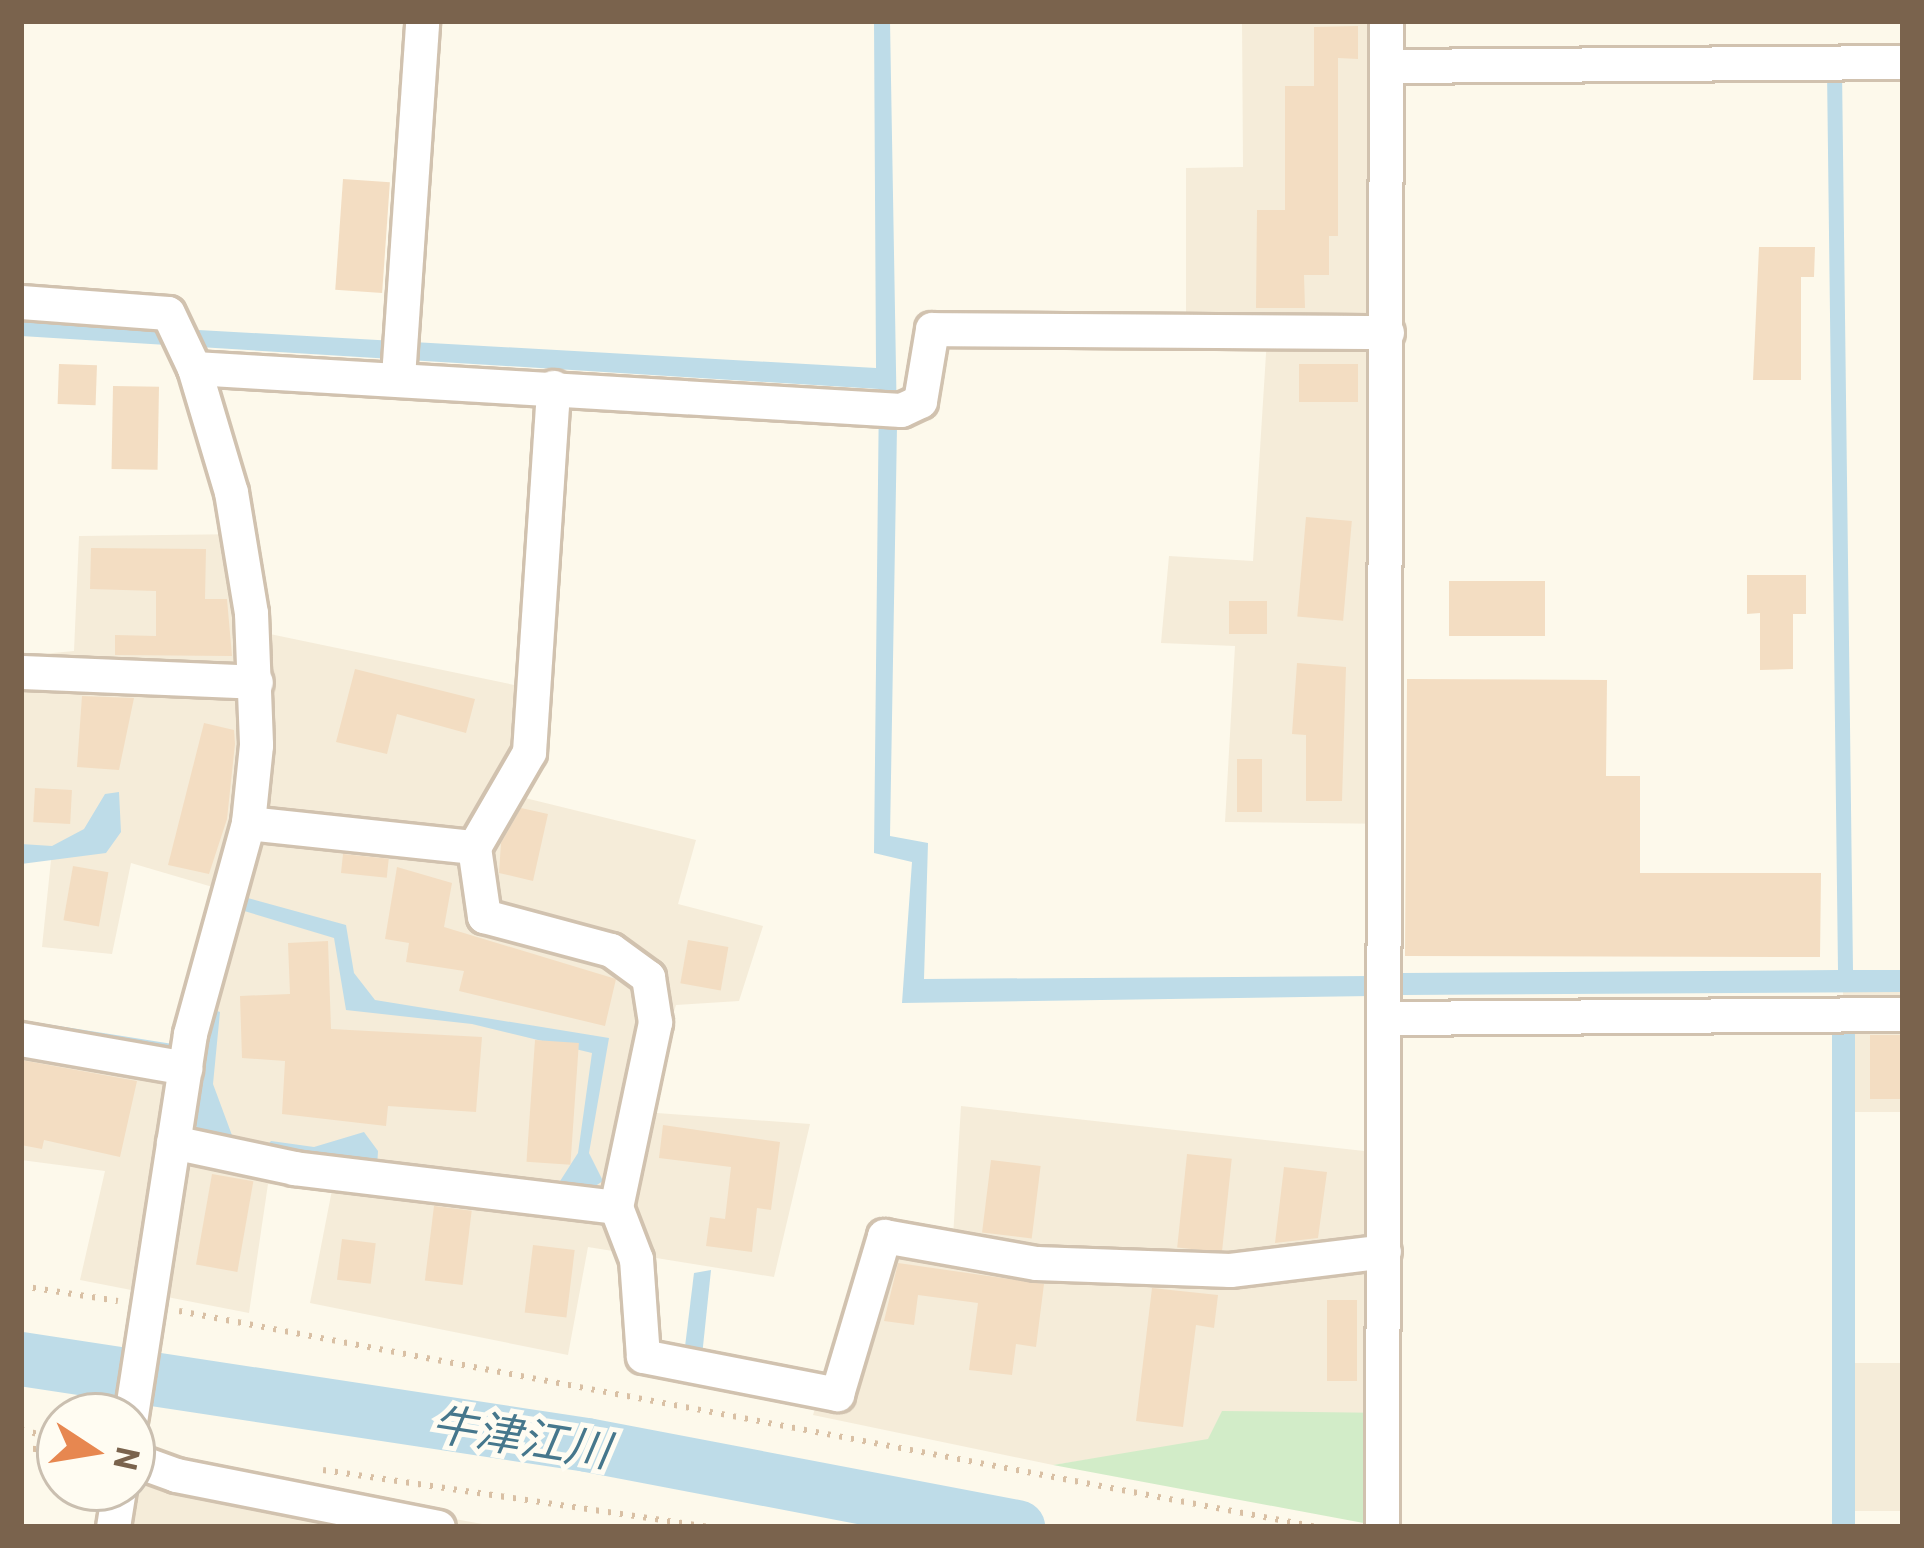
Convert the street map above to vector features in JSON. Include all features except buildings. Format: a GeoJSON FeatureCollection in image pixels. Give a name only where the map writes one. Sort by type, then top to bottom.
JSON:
{"type":"FeatureCollection","features":[{"type":"Feature","properties":{"kind":"street"},"geometry":{"type":"LineString","coordinates":[[398,377],[422,21]]}},
{"type":"Feature","properties":{"kind":"street"},"geometry":{"type":"LineString","coordinates":[[1382,1527],[1386,21]]}},
{"type":"Feature","properties":{"kind":"street"},"geometry":{"type":"LineString","coordinates":[[1387,66],[1903,62]]}},
{"type":"Feature","properties":{"kind":"street"},"geometry":{"type":"LineString","coordinates":[[21,302],[168,313],[186,350],[231,492],[256,682],[248,823],[188,1051],[134,1392]]}},
{"type":"Feature","properties":{"kind":"street"},"geometry":{"type":"LineString","coordinates":[[186,350],[398,377],[885,409],[920,401],[932,329],[1387,332]]}},
{"type":"Feature","properties":{"kind":"street"},"geometry":{"type":"LineString","coordinates":[[553,387],[529,752],[474,847],[484,916],[610,950],[648,977],[655,1022],[616,1207],[636,1259],[643,1357],[837,1394],[884,1236],[1036,1263],[1209,1270],[1384,1251]]}},
{"type":"Feature","properties":{"kind":"street"},"geometry":{"type":"LineString","coordinates":[[21,672],[256,682]]}},
{"type":"Feature","properties":{"kind":"street"},"geometry":{"type":"LineString","coordinates":[[248,823],[474,847]]}},
{"type":"Feature","properties":{"kind":"street"},"geometry":{"type":"LineString","coordinates":[[1386,1018],[1903,1015]]}},
{"type":"Feature","properties":{"kind":"street"},"geometry":{"type":"LineString","coordinates":[[21,1039],[188,1051]]}},
{"type":"Feature","properties":{"kind":"street"},"geometry":{"type":"LineString","coordinates":[[172,1142],[294,1168],[616,1207]]}},
{"type":"Feature","properties":{"kind":"street"},"geometry":{"type":"LineString","coordinates":[[156,1468],[438,1527]]}},
{"type":"Feature","properties":{"kind":"path"},"geometry":{"type":"LineString","coordinates":[[21,1286],[1316,1527]]}},
{"type":"Feature","properties":{"kind":"path"},"geometry":{"type":"LineString","coordinates":[[300,1467],[711,1527]]}},
{"type":"Feature","properties":{"kind":"shaded area"},"geometry":{"type":"Polygon","coordinates":[[[1242,21],[1394,21],[1397,824],[1225,822],[1235,646],[1161,643],[1169,556],[1253,561],[1267,338],[1186,338],[1186,168],[1243,167],[1242,21]]]}},
{"type":"Feature","properties":{"kind":"shaded area"},"geometry":{"type":"Polygon","coordinates":[[[249,534],[265,633],[543,691],[517,796],[696,840],[678,904],[763,926],[739,1001],[676,1005],[643,1112],[810,1124],[774,1277],[588,1247],[568,1355],[310,1303],[332,1190],[268,1184],[249,1313],[80,1280],[105,1171],[21,1160],[21,1026],[172,1054],[216,888],[131,863],[112,954],[42,947],[51,860],[21,856],[21,656],[74,651],[79,536],[249,534]]]}},
{"type":"Feature","properties":{"kind":"shaded area"},"geometry":{"type":"Polygon","coordinates":[[[1843,986],[1903,986],[1903,1112],[1843,1112],[1843,986]]]}},
{"type":"Feature","properties":{"kind":"shaded area"},"geometry":{"type":"Polygon","coordinates":[[[961,1106],[1391,1154],[1391,1413],[1053,1465],[813,1415],[871,1230],[953,1237],[961,1106]]]}},
{"type":"Feature","properties":{"kind":"shaded area"},"geometry":{"type":"Polygon","coordinates":[[[1844,1363],[1903,1363],[1903,1511],[1844,1511],[1844,1363]]]}},
{"type":"Feature","properties":{"kind":"shaded area"},"geometry":{"type":"Polygon","coordinates":[[[194,1472],[499,1527],[125,1527],[128,1512],[156,1512],[156,1477],[194,1472]]]}},
{"type":"Feature","properties":{"kind":"green space"},"geometry":{"type":"Polygon","coordinates":[[[1222,1411],[1391,1413],[1385,1527],[1053,1465],[1208,1439],[1222,1411]]]}},
{"type":"Feature","properties":{"kind":"water"},"geometry":{"type":"Polygon","coordinates":[[[874,21],[890,21],[897,427],[890,836],[928,843],[924,979],[1371,976],[1371,996],[902,1003],[912,862],[874,853],[879,389],[21,336],[21,320],[876,368],[874,21]]]}},
{"type":"Feature","properties":{"kind":"water"},"geometry":{"type":"Polygon","coordinates":[[[1827,70],[1842,70],[1853,970],[1903,970],[1903,992],[1402,995],[1402,973],[1838,970],[1827,70]]]}},
{"type":"Feature","properties":{"kind":"water"},"geometry":{"type":"Polygon","coordinates":[[[119,792],[121,832],[106,853],[21,864],[21,844],[52,846],[84,829],[105,794],[119,792]]]}},
{"type":"Feature","properties":{"kind":"water"},"geometry":{"type":"Polygon","coordinates":[[[244,897],[346,925],[354,973],[375,1000],[609,1038],[589,1153],[603,1181],[586,1192],[555,1189],[578,1153],[592,1053],[472,1024],[346,1010],[334,938],[241,910],[244,897]]]}},
{"type":"Feature","properties":{"kind":"water"},"geometry":{"type":"Polygon","coordinates":[[[211,1009],[220,1012],[213,1084],[233,1138],[202,1133],[193,1123],[200,1061],[21,1031],[21,1020],[198,1048],[211,1009]]]}},
{"type":"Feature","properties":{"kind":"water"},"geometry":{"type":"Polygon","coordinates":[[[1832,1030],[1855,1030],[1855,1527],[1832,1527],[1832,1030]]]}},
{"type":"Feature","properties":{"kind":"water"},"geometry":{"type":"Polygon","coordinates":[[[364,1132],[378,1151],[377,1168],[265,1148],[271,1141],[314,1147],[364,1132]]]}},
{"type":"Feature","properties":{"kind":"water"},"geometry":{"type":"Polygon","coordinates":[[[711,1270],[702,1356],[684,1355],[694,1273],[711,1270]]]}},
{"type":"Feature","properties":{"kind":"waterway","name":"牛津江川"},"geometry":{"type":"LineString","coordinates":[[21,1359],[587,1445],[1018,1527]]}}]}
